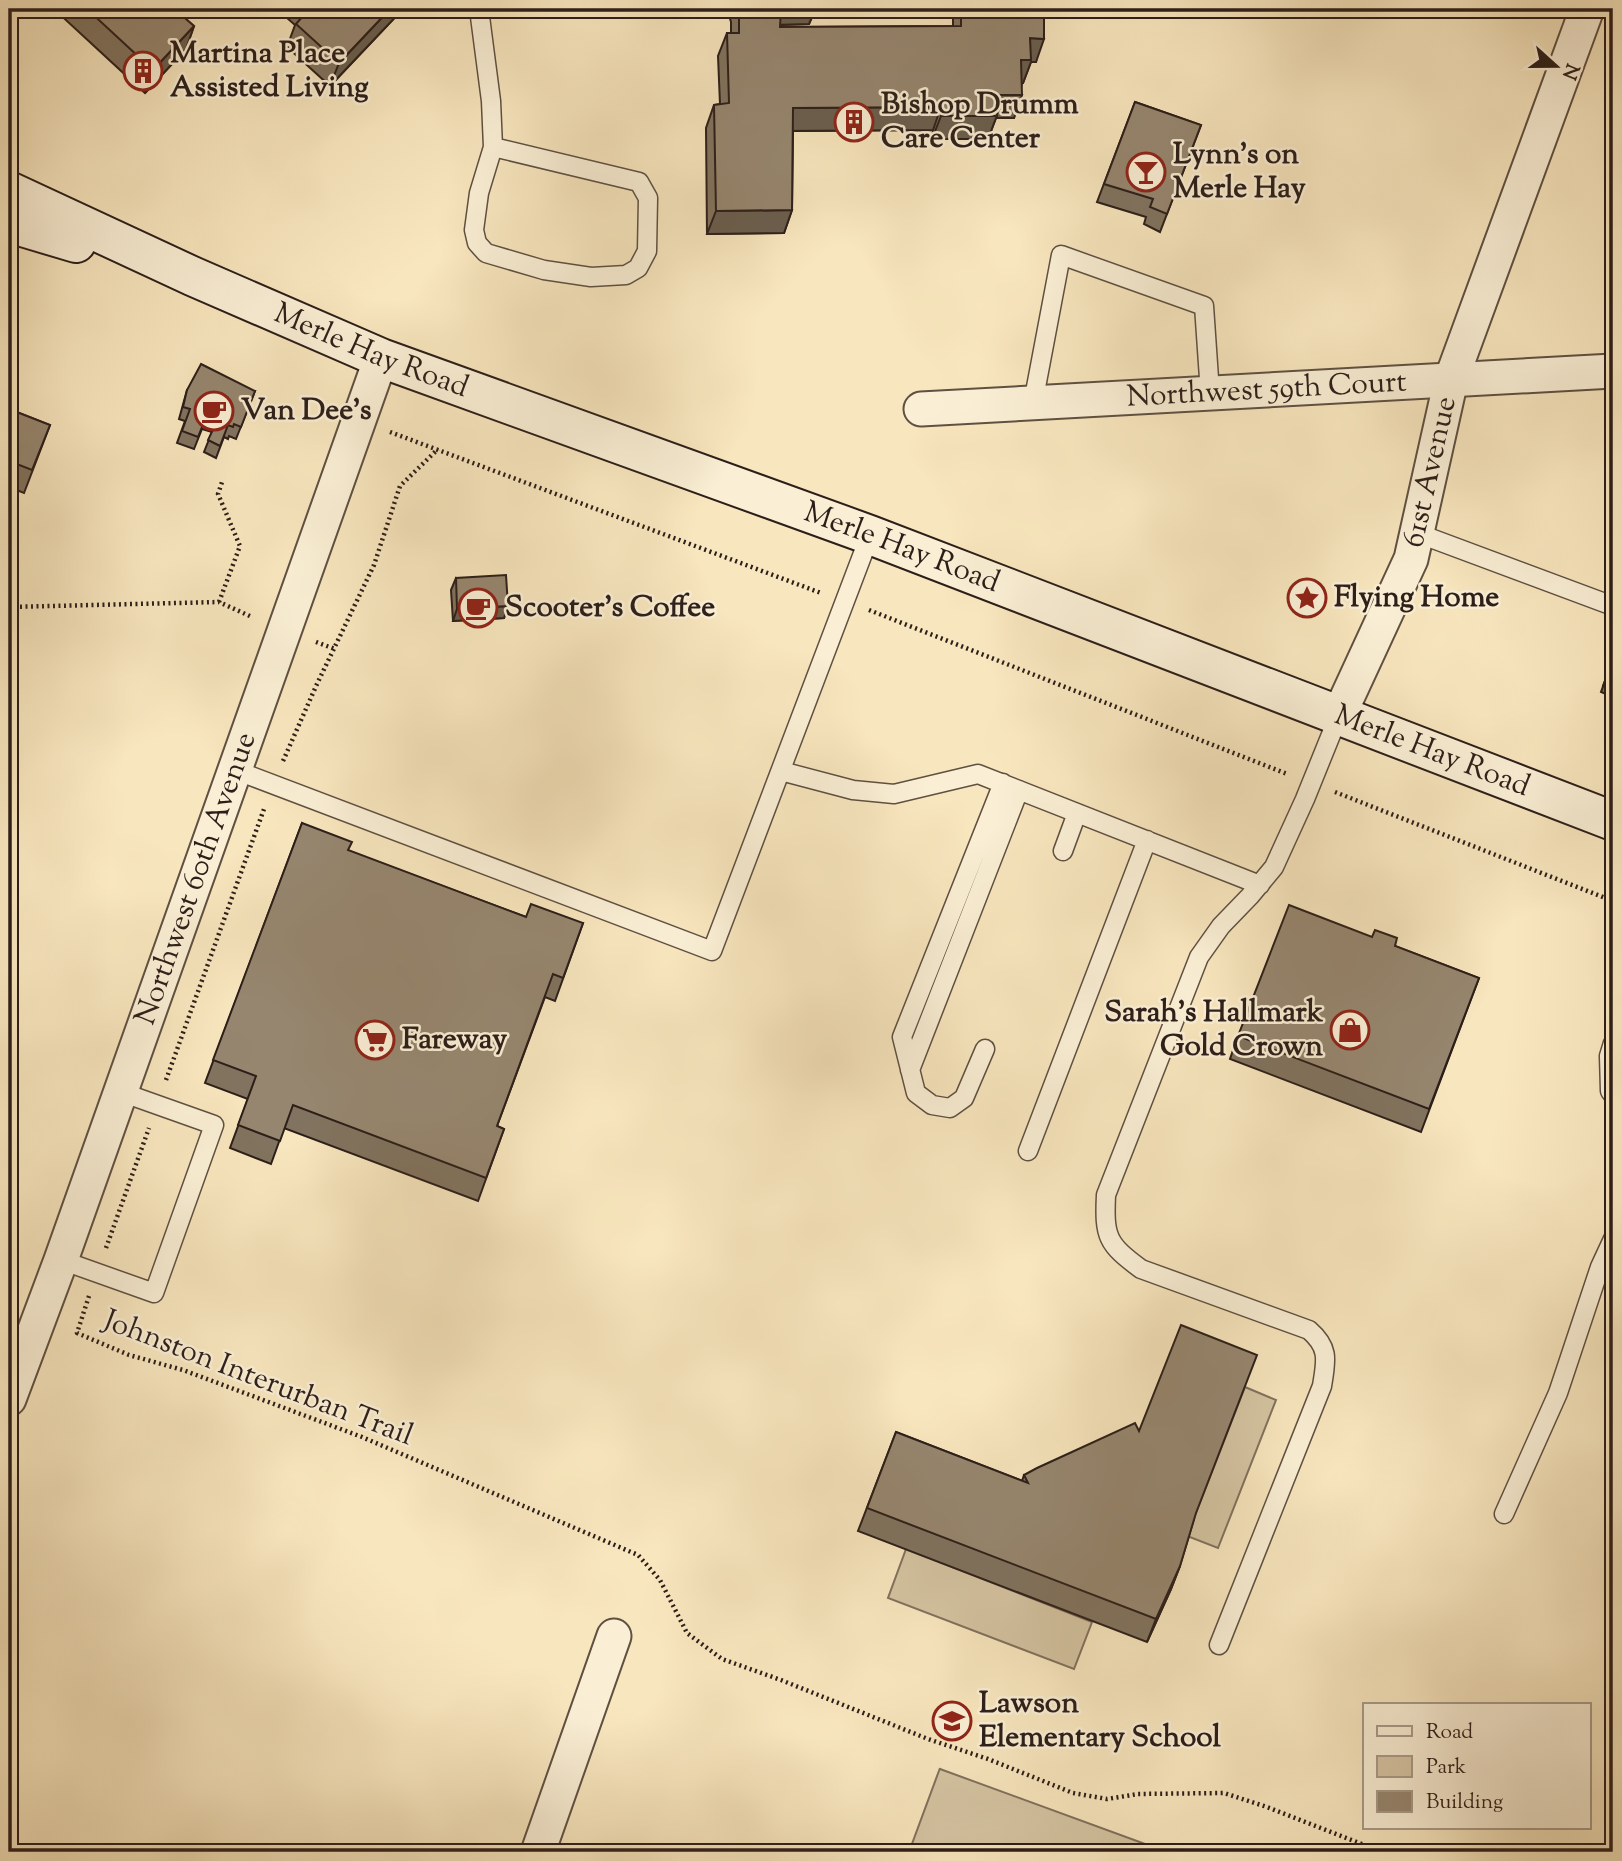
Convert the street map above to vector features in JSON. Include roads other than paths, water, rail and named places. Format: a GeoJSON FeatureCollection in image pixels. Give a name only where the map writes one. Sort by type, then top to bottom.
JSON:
{"type":"FeatureCollection","features":[{"type":"Feature","properties":{"kind":"main road","name":"Merle Hay Road"},"geometry":{"type":"LineString","coordinates":[[9,191],[192,276],[382,358],[870,536],[1613,821]]}},
{"type":"Feature","properties":{"kind":"main road","name":"Merle Hay Road"},"geometry":{"type":"LineString","coordinates":[[9,223],[192,276]]}},
{"type":"Feature","properties":{"kind":"street","name":"61st Avenue"},"geometry":{"type":"LineString","coordinates":[[1339,715],[1411,559],[1451,380],[1587,9]]}},
{"type":"Feature","properties":{"kind":"street","name":"Northwest 60th Avenue"},"geometry":{"type":"LineString","coordinates":[[9,1399],[382,358]]}},
{"type":"Feature","properties":{"kind":"street","name":"Northwest 59th Court"},"geometry":{"type":"LineString","coordinates":[[920,409],[1613,371]]}},
{"type":"Feature","properties":{"kind":"street"},"geometry":{"type":"LineString","coordinates":[[537,1852],[614,1636]]}},
{"type":"Feature","properties":{"kind":"lane"},"geometry":{"type":"LineString","coordinates":[[479,9],[491,102],[493,147],[479,193],[474,230],[477,243],[486,253],[544,270],[592,277],[626,275],[638,268],[647,251],[648,198],[639,182],[493,147]]}},
{"type":"Feature","properties":{"kind":"lane"},"geometry":{"type":"LineString","coordinates":[[1033,403],[1061,255],[1204,306],[1210,393]]}},
{"type":"Feature","properties":{"kind":"lane"},"geometry":{"type":"LineString","coordinates":[[1417,533],[1613,606]]}},
{"type":"Feature","properties":{"kind":"lane"},"geometry":{"type":"LineString","coordinates":[[235,770],[712,951],[870,536]]}},
{"type":"Feature","properties":{"kind":"lane"},"geometry":{"type":"LineString","coordinates":[[1219,1646],[1322,1385],[1327,1356],[1319,1338],[1309,1330],[1141,1269],[1118,1252],[1105,1226],[1106,1195],[1199,957],[1221,926],[1274,867],[1339,715]]}},
{"type":"Feature","properties":{"kind":"lane"},"geometry":{"type":"LineString","coordinates":[[781,771],[853,790],[894,794],[978,774],[1259,885]]}},
{"type":"Feature","properties":{"kind":"lane"},"geometry":{"type":"LineString","coordinates":[[985,1049],[964,1098],[950,1108],[932,1105],[916,1093],[910,1071],[1011,787]]}},
{"type":"Feature","properties":{"kind":"lane"},"geometry":{"type":"LineString","coordinates":[[1063,851],[1077,813]]}},
{"type":"Feature","properties":{"kind":"lane"},"geometry":{"type":"LineString","coordinates":[[1028,1151],[1147,840]]}},
{"type":"Feature","properties":{"kind":"lane"},"geometry":{"type":"LineString","coordinates":[[1613,1042],[1609,1056],[1610,1091],[1613,1095]]}},
{"type":"Feature","properties":{"kind":"lane"},"geometry":{"type":"LineString","coordinates":[[61,1260],[154,1293],[214,1125],[121,1092]]}},
{"type":"Feature","properties":{"kind":"lane"},"geometry":{"type":"LineString","coordinates":[[1504,1514],[1558,1393],[1600,1267],[1613,1239]]}},
{"type":"Feature","properties":{"kind":"place","name":"Martina Place Assisted Living"},"geometry":{"type":"Point","coordinates":[143,71]}},
{"type":"Feature","properties":{"kind":"place","name":"Bishop Drumm Care Center"},"geometry":{"type":"Point","coordinates":[854,122]}},
{"type":"Feature","properties":{"kind":"place","name":"Lynn's on Merle Hay"},"geometry":{"type":"Point","coordinates":[1146,172]}},
{"type":"Feature","properties":{"kind":"place","name":"Van Dee's"},"geometry":{"type":"Point","coordinates":[214,411]}},
{"type":"Feature","properties":{"kind":"place","name":"Flying Home"},"geometry":{"type":"Point","coordinates":[1307,598]}},
{"type":"Feature","properties":{"kind":"place","name":"Scooter's Coffee"},"geometry":{"type":"Point","coordinates":[478,608]}},
{"type":"Feature","properties":{"kind":"place","name":"Sarah's Hallmark Gold Crown"},"geometry":{"type":"Point","coordinates":[1350,1030]}},
{"type":"Feature","properties":{"kind":"place","name":"Fareway"},"geometry":{"type":"Point","coordinates":[375,1040]}},
{"type":"Feature","properties":{"kind":"place","name":"Lawson Elementary School"},"geometry":{"type":"Point","coordinates":[952,1721]}}]}
